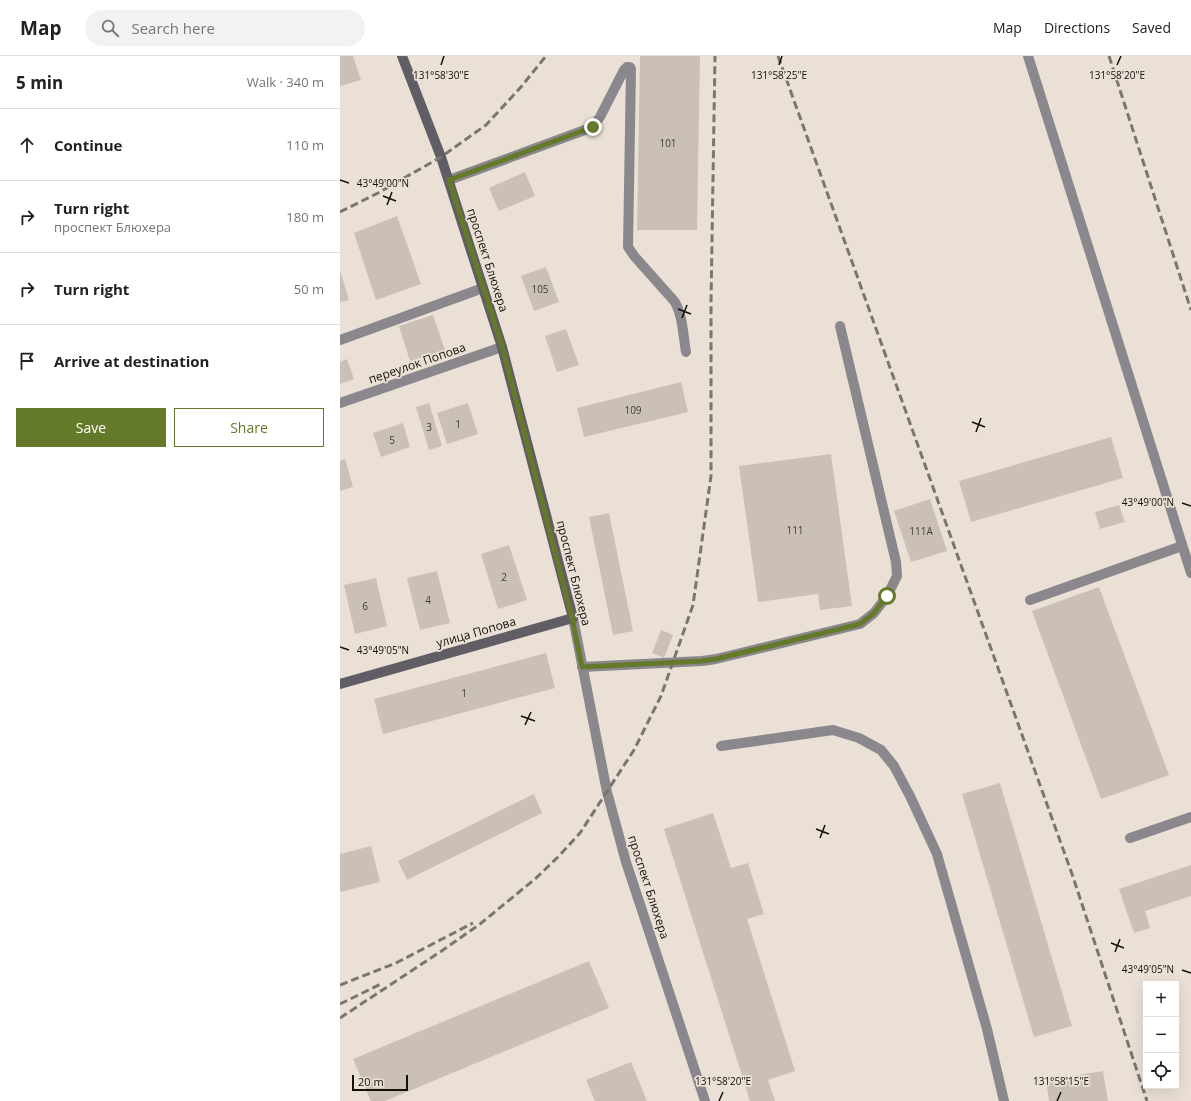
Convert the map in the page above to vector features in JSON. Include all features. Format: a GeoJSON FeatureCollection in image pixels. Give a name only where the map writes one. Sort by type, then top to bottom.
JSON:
{"type":"FeatureCollection","features":[{"type":"Feature","properties":{"kind":"street","name":"проспект Блюхера"},"geometry":{"type":"LineString","coordinates":[[402,56],[449,180],[502,346],[572,618],[607,792],[626,862],[705,1101]]}},
{"type":"Feature","properties":{"kind":"street"},"geometry":{"type":"LineString","coordinates":[[1028,56],[1191,573]]}},
{"type":"Feature","properties":{"kind":"street"},"geometry":{"type":"LineString","coordinates":[[449,180],[593,127],[600,117],[624,70],[627,67],[630,67],[628,247],[675,302],[679,309],[686,352]]}},
{"type":"Feature","properties":{"kind":"street"},"geometry":{"type":"LineString","coordinates":[[340,340],[483,288]]}},
{"type":"Feature","properties":{"kind":"street"},"geometry":{"type":"LineString","coordinates":[[582,667],[716,659],[860,624],[874,613],[887,596],[897,576],[896,562],[840,326]]}},
{"type":"Feature","properties":{"kind":"street","name":"переулок Попова"},"geometry":{"type":"LineString","coordinates":[[340,403],[502,346]]}},
{"type":"Feature","properties":{"kind":"street"},"geometry":{"type":"LineString","coordinates":[[1030,600],[1182,546]]}},
{"type":"Feature","properties":{"kind":"street","name":"улица Попова"},"geometry":{"type":"LineString","coordinates":[[340,684],[572,618]]}},
{"type":"Feature","properties":{"kind":"street"},"geometry":{"type":"LineString","coordinates":[[721,746],[833,730],[859,738],[881,750],[894,766],[910,796],[937,854],[987,1029],[1004,1101]]}},
{"type":"Feature","properties":{"kind":"street"},"geometry":{"type":"LineString","coordinates":[[1130,838],[1191,817]]}},
{"type":"Feature","properties":{"kind":"building"},"geometry":{"type":"Polygon","coordinates":[[[340,56],[353,56],[361,80],[340,86],[340,56]]]}},
{"type":"Feature","properties":{"kind":"building"},"geometry":{"type":"Polygon","coordinates":[[[640,56],[700,56],[697,230],[637,230],[640,56]]]}},
{"type":"Feature","properties":{"kind":"building"},"geometry":{"type":"Polygon","coordinates":[[[525,172],[535,196],[499,211],[489,188],[525,172]]]}},
{"type":"Feature","properties":{"kind":"building"},"geometry":{"type":"Polygon","coordinates":[[[397,216],[421,284],[376,300],[354,233],[397,216]]]}},
{"type":"Feature","properties":{"kind":"building"},"geometry":{"type":"Polygon","coordinates":[[[546,267],[559,302],[534,311],[521,276],[546,267]]]}},
{"type":"Feature","properties":{"kind":"building"},"geometry":{"type":"Polygon","coordinates":[[[340,270],[349,300],[340,302],[340,270]]]}},
{"type":"Feature","properties":{"kind":"building"},"geometry":{"type":"Polygon","coordinates":[[[433,315],[445,350],[410,361],[399,326],[433,315]]]}},
{"type":"Feature","properties":{"kind":"building"},"geometry":{"type":"Polygon","coordinates":[[[566,329],[579,365],[557,372],[545,336],[566,329]]]}},
{"type":"Feature","properties":{"kind":"building"},"geometry":{"type":"Polygon","coordinates":[[[347,359],[354,379],[340,384],[340,362],[347,359]]]}},
{"type":"Feature","properties":{"kind":"building"},"geometry":{"type":"Polygon","coordinates":[[[681,382],[688,412],[584,437],[577,408],[681,382]]]}},
{"type":"Feature","properties":{"kind":"building"},"geometry":{"type":"Polygon","coordinates":[[[429,403],[442,446],[429,450],[416,407],[429,403]]]}},
{"type":"Feature","properties":{"kind":"building"},"geometry":{"type":"Polygon","coordinates":[[[468,403],[478,434],[447,444],[437,413],[468,403]]]}},
{"type":"Feature","properties":{"kind":"building"},"geometry":{"type":"Polygon","coordinates":[[[403,423],[410,447],[381,457],[373,433],[403,423]]]}},
{"type":"Feature","properties":{"kind":"building"},"geometry":{"type":"Polygon","coordinates":[[[1111,437],[1123,478],[971,522],[959,481],[1111,437]]]}},
{"type":"Feature","properties":{"kind":"building"},"geometry":{"type":"Polygon","coordinates":[[[831,454],[852,606],[820,610],[818,594],[758,602],[739,466],[831,454]]]}},
{"type":"Feature","properties":{"kind":"building"},"geometry":{"type":"Polygon","coordinates":[[[345,459],[353,487],[340,491],[340,461],[345,459]]]}},
{"type":"Feature","properties":{"kind":"building"},"geometry":{"type":"Polygon","coordinates":[[[930,499],[947,551],[911,562],[894,511],[930,499]]]}},
{"type":"Feature","properties":{"kind":"building"},"geometry":{"type":"Polygon","coordinates":[[[1119,505],[1125,522],[1100,529],[1095,512],[1119,505]]]}},
{"type":"Feature","properties":{"kind":"building"},"geometry":{"type":"Polygon","coordinates":[[[609,513],[633,631],[613,635],[589,517],[609,513]]]}},
{"type":"Feature","properties":{"kind":"building"},"geometry":{"type":"Polygon","coordinates":[[[509,545],[527,600],[498,609],[481,554],[509,545]]]}},
{"type":"Feature","properties":{"kind":"building"},"geometry":{"type":"Polygon","coordinates":[[[437,571],[450,623],[420,630],[407,578],[437,571]]]}},
{"type":"Feature","properties":{"kind":"building"},"geometry":{"type":"Polygon","coordinates":[[[376,578],[387,626],[355,634],[344,585],[376,578]]]}},
{"type":"Feature","properties":{"kind":"building"},"geometry":{"type":"Polygon","coordinates":[[[1099,587],[1169,775],[1101,799],[1032,611],[1099,587]]]}},
{"type":"Feature","properties":{"kind":"building"},"geometry":{"type":"Polygon","coordinates":[[[661,630],[673,635],[664,658],[652,653],[661,630]]]}},
{"type":"Feature","properties":{"kind":"building"},"geometry":{"type":"Polygon","coordinates":[[[546,653],[555,688],[383,734],[374,699],[546,653]]]}},
{"type":"Feature","properties":{"kind":"building"},"geometry":{"type":"Polygon","coordinates":[[[1000,783],[1072,1026],[1034,1037],[962,794],[1000,783]]]}},
{"type":"Feature","properties":{"kind":"building"},"geometry":{"type":"Polygon","coordinates":[[[534,794],[542,813],[407,880],[398,861],[534,794]]]}},
{"type":"Feature","properties":{"kind":"building"},"geometry":{"type":"Polygon","coordinates":[[[713,813],[731,868],[748,863],[764,914],[747,919],[795,1071],[768,1080],[775,1101],[750,1101],[664,829],[713,813]]]}},
{"type":"Feature","properties":{"kind":"building"},"geometry":{"type":"Polygon","coordinates":[[[371,846],[380,882],[340,892],[340,854],[371,846]]]}},
{"type":"Feature","properties":{"kind":"building"},"geometry":{"type":"Polygon","coordinates":[[[1191,865],[1191,896],[1145,911],[1150,928],[1134,933],[1119,889],[1191,865]]]}},
{"type":"Feature","properties":{"kind":"building"},"geometry":{"type":"Polygon","coordinates":[[[589,961],[609,1008],[385,1101],[371,1101],[353,1059],[589,961]]]}},
{"type":"Feature","properties":{"kind":"building"},"geometry":{"type":"Polygon","coordinates":[[[631,1062],[647,1101],[595,1101],[586,1080],[631,1062]]]}},
{"type":"Feature","properties":{"kind":"building"},"geometry":{"type":"Polygon","coordinates":[[[1103,1071],[1108,1101],[1049,1101],[1046,1080],[1103,1071]]]}},
{"type":"Feature","properties":{"kind":"railway"},"geometry":{"type":"LineString","coordinates":[[340,212],[378,193],[441,157],[486,125],[521,87],[546,56]]}},
{"type":"Feature","properties":{"kind":"railway"},"geometry":{"type":"LineString","coordinates":[[340,1018],[480,924],[535,879],[558,857],[580,833],[634,750],[661,696],[693,605],[711,476],[711,303],[715,56]]}},
{"type":"Feature","properties":{"kind":"railway"},"geometry":{"type":"LineString","coordinates":[[778,56],[1072,874],[1147,1101]]}},
{"type":"Feature","properties":{"kind":"railway"},"geometry":{"type":"LineString","coordinates":[[1109,56],[1191,310]]}},
{"type":"Feature","properties":{"kind":"railway"},"geometry":{"type":"LineString","coordinates":[[340,985],[396,963],[473,923]]}},
{"type":"Feature","properties":{"kind":"railway"},"geometry":{"type":"LineString","coordinates":[[340,1004],[381,984]]}},
{"type":"Feature","properties":{"kind":"route"},"geometry":{"type":"LineString","coordinates":[[593,127],[449,180],[502,346],[572,618],[582,667],[716,659],[860,624],[874,613],[887,596]]}}]}
